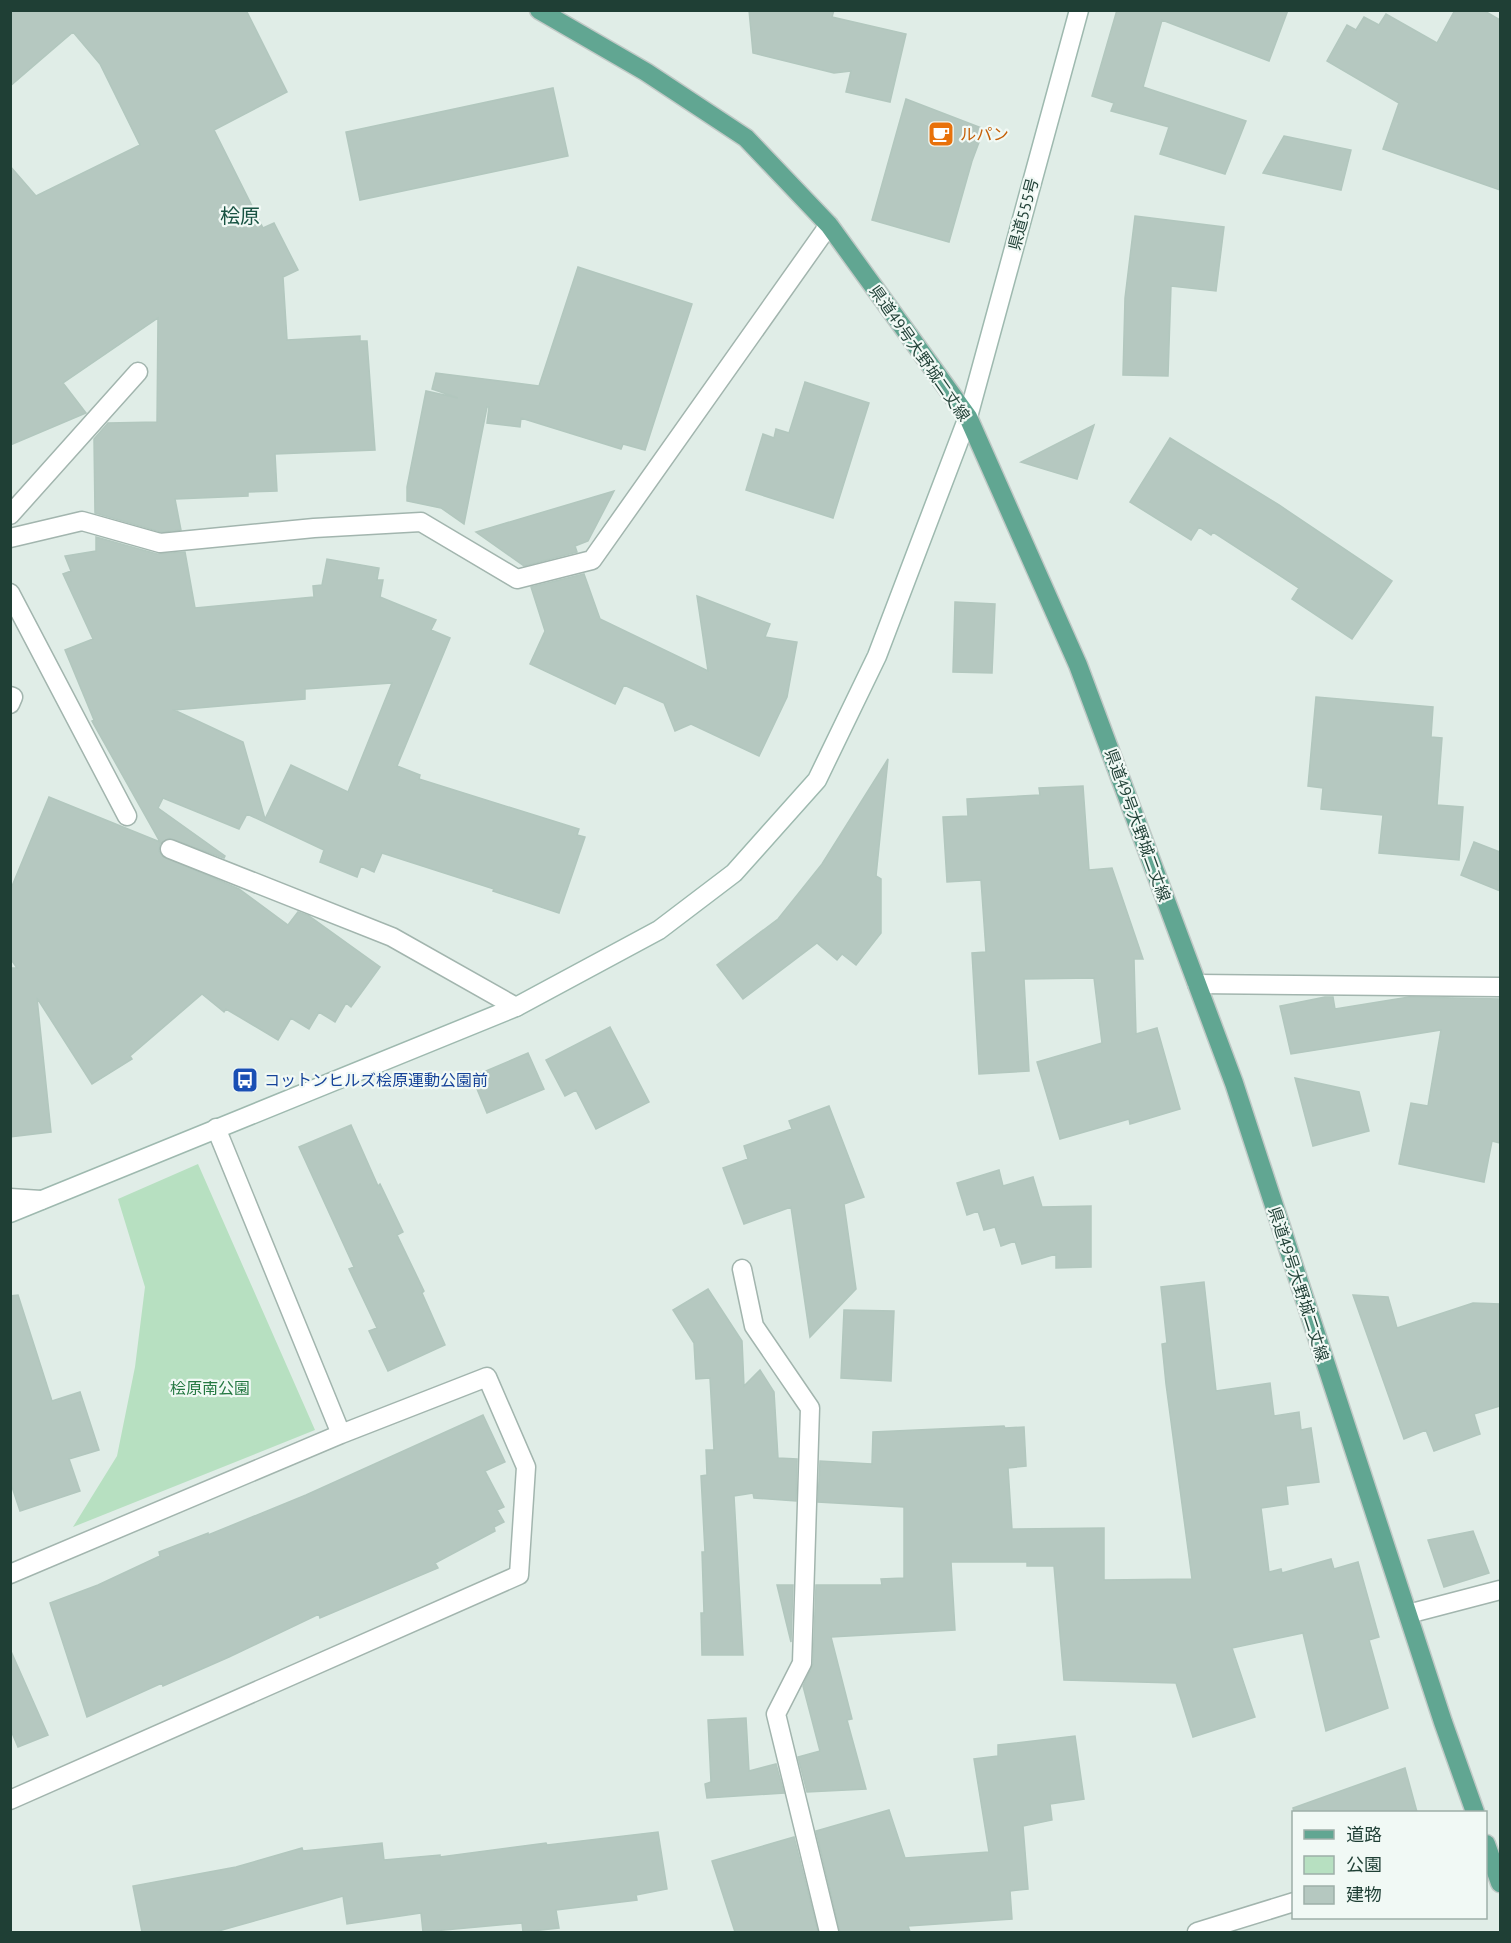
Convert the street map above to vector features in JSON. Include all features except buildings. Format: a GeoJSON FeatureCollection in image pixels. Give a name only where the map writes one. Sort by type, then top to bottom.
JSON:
{"type":"FeatureCollection","features":[{"type":"Feature","properties":{"kind":"main road","name":"県道49号大野城二丈線"},"geometry":{"type":"LineString","coordinates":[[539,10],[646,72],[746,138],[829,225],[968,417],[1078,664],[1234,1083],[1474,1811]]}},
{"type":"Feature","properties":{"kind":"main road"},"geometry":{"type":"LineString","coordinates":[[1487,1850],[1500,1883]]}},
{"type":"Feature","properties":{"kind":"street","name":"県道555号"},"geometry":{"type":"LineString","coordinates":[[10,1213],[516,1007],[659,930],[734,873],[816,780],[877,656],[968,417],[1079,10]]}},
{"type":"Feature","properties":{"kind":"street"},"geometry":{"type":"LineString","coordinates":[[10,538],[82,521],[160,543],[314,528],[421,522],[518,579],[592,560],[829,225]]}},
{"type":"Feature","properties":{"kind":"street"},"geometry":{"type":"LineString","coordinates":[[10,515],[138,372]]}},
{"type":"Feature","properties":{"kind":"street"},"geometry":{"type":"LineString","coordinates":[[10,593],[127,816]]}},
{"type":"Feature","properties":{"kind":"street"},"geometry":{"type":"LineString","coordinates":[[10,696],[13,697],[10,704]]}},
{"type":"Feature","properties":{"kind":"street"},"geometry":{"type":"LineString","coordinates":[[170,849],[392,937],[516,1007]]}},
{"type":"Feature","properties":{"kind":"street"},"geometry":{"type":"LineString","coordinates":[[1197,984],[1500,987]]}},
{"type":"Feature","properties":{"kind":"street"},"geometry":{"type":"LineString","coordinates":[[216,1128],[341,1434]]}},
{"type":"Feature","properties":{"kind":"street"},"geometry":{"type":"LineString","coordinates":[[10,1198],[41,1200]]}},
{"type":"Feature","properties":{"kind":"street"},"geometry":{"type":"LineString","coordinates":[[742,1269],[754,1326],[810,1408],[802,1663],[776,1714],[829,1932]]}},
{"type":"Feature","properties":{"kind":"street"},"geometry":{"type":"LineString","coordinates":[[10,1574],[341,1434],[487,1377],[526,1467],[519,1575],[10,1800]]}},
{"type":"Feature","properties":{"kind":"street"},"geometry":{"type":"LineString","coordinates":[[1408,1614],[1500,1590]]}},
{"type":"Feature","properties":{"kind":"street"},"geometry":{"type":"LineString","coordinates":[[1197,1932],[1292,1902]]}},
{"type":"Feature","properties":{"kind":"green space","name":"桧原南公園"},"geometry":{"type":"Polygon","coordinates":[[[198,1164],[315,1430],[73,1527],[117,1456],[135,1367],[145,1287],[118,1199],[198,1164]]]}},
{"type":"Feature","properties":{"kind":"place","name":"ルパン"},"geometry":{"type":"Point","coordinates":[941,134]}},
{"type":"Feature","properties":{"kind":"place","name":"コットンヒルズ桧原運動公園前"},"geometry":{"type":"Point","coordinates":[245,1080]}},
{"type":"Feature","properties":{"kind":"district","name":"桧原"},"geometry":{"type":"Point","coordinates":[240,216]}}]}
